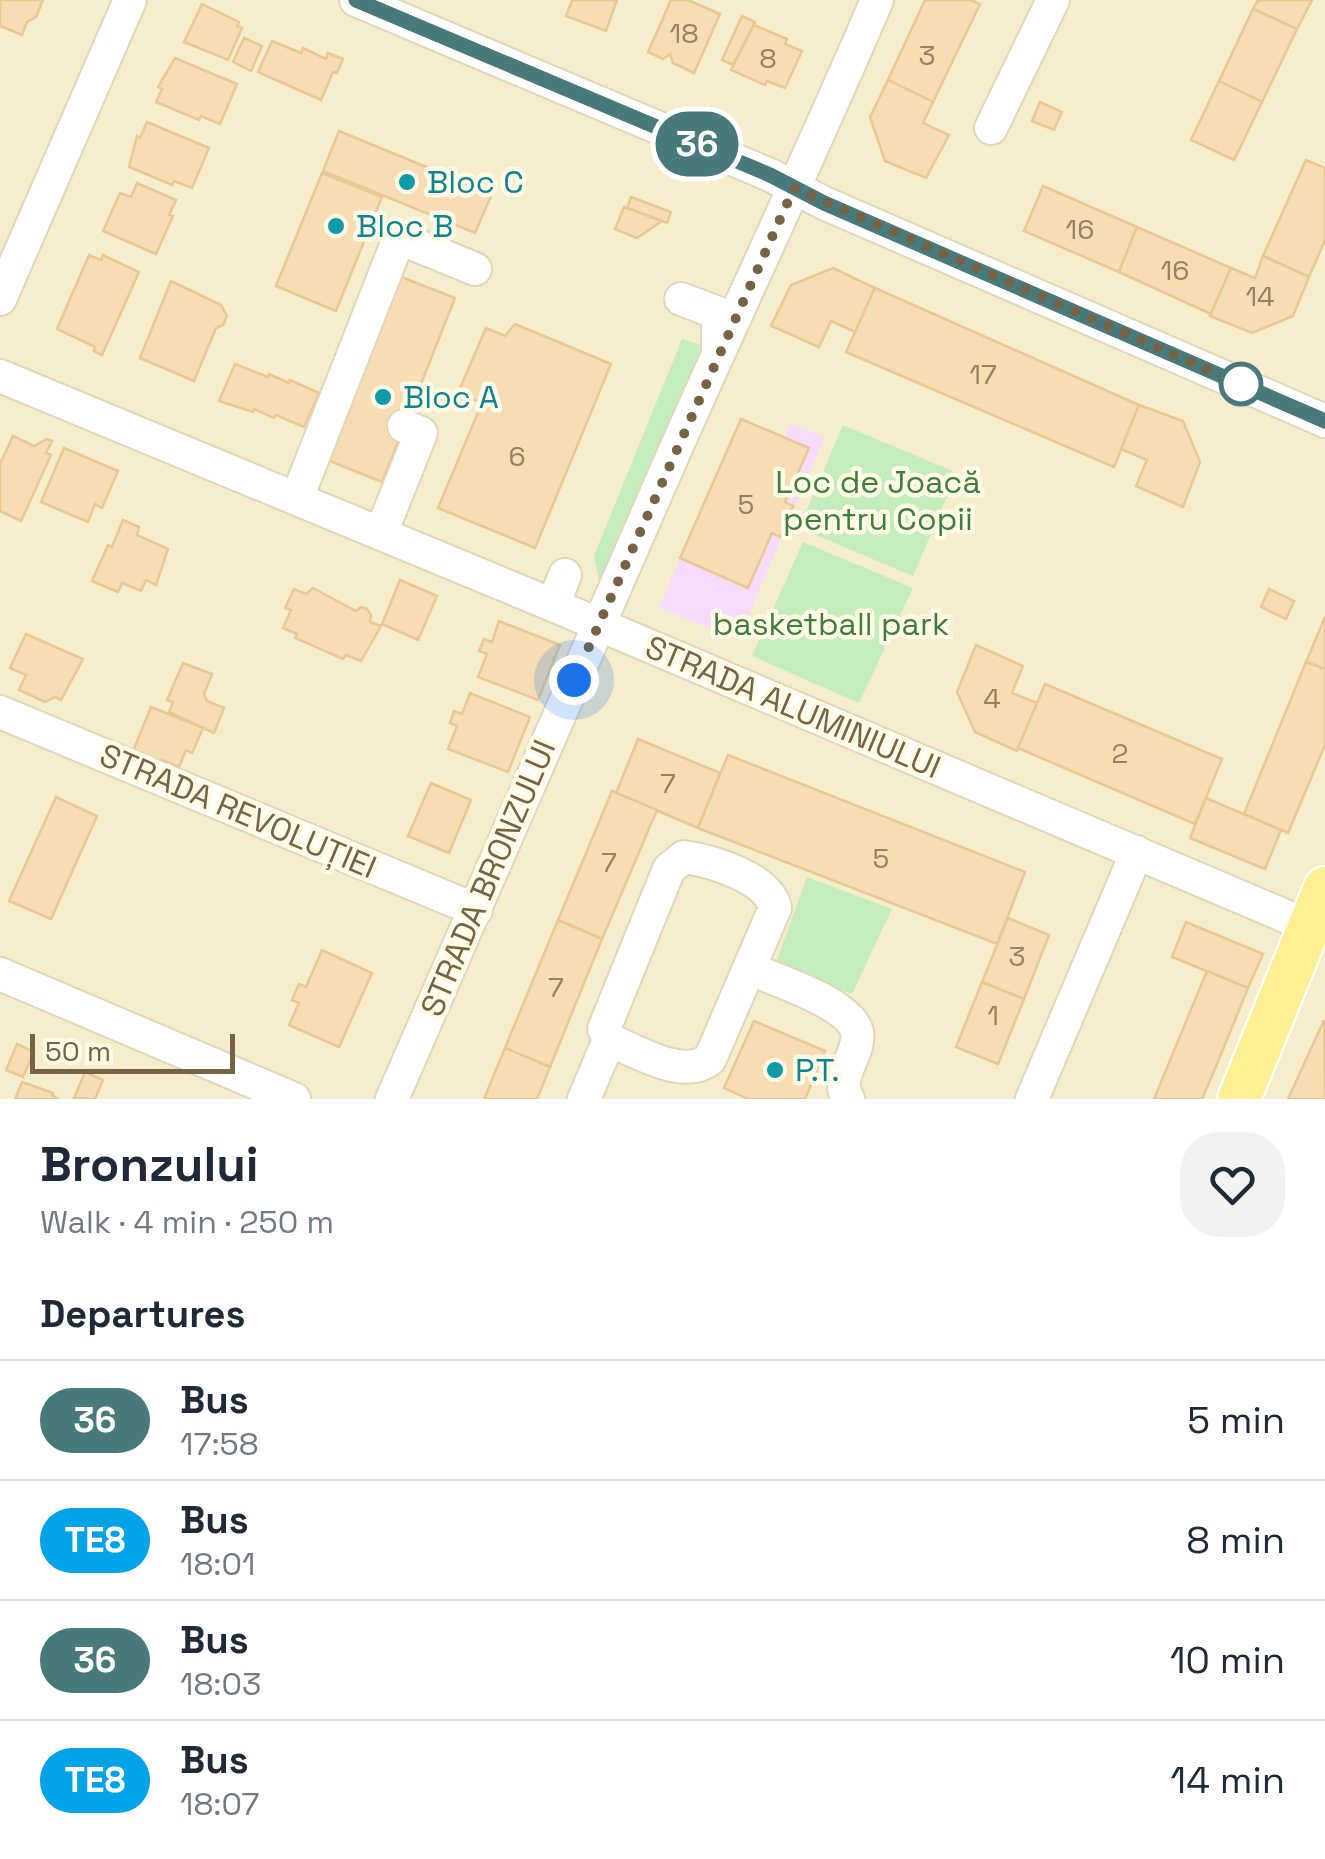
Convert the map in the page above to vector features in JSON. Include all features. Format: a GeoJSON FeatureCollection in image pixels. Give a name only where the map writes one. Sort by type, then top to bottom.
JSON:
{"type":"FeatureCollection","features":[{"type":"Feature","properties":{"kind":"main road"},"geometry":{"type":"LineString","coordinates":[[1239,1099],[1320,915]]}},
{"type":"Feature","properties":{"kind":"street"},"geometry":{"type":"LineString","coordinates":[[0,299],[130,0]]}},
{"type":"Feature","properties":{"kind":"street"},"geometry":{"type":"LineString","coordinates":[[356,0],[1324,418]]}},
{"type":"Feature","properties":{"kind":"street","name":"STRADA BRONZULUI"},"geometry":{"type":"LineString","coordinates":[[392,1099],[598,624],[816,144],[877,0]]}},
{"type":"Feature","properties":{"kind":"street"},"geometry":{"type":"LineString","coordinates":[[991,128],[1053,0]]}},
{"type":"Feature","properties":{"kind":"street"},"geometry":{"type":"LineString","coordinates":[[297,498],[399,238],[475,269]]}},
{"type":"Feature","properties":{"kind":"street"},"geometry":{"type":"LineString","coordinates":[[681,298],[718,313],[718,354]]}},
{"type":"Feature","properties":{"kind":"street","name":"STRADA ALUMINIULUI"},"geometry":{"type":"LineString","coordinates":[[0,376],[381,533],[559,590],[598,624],[1137,852],[1320,915]]}},
{"type":"Feature","properties":{"kind":"street"},"geometry":{"type":"LineString","coordinates":[[381,533],[421,433],[404,426]]}},
{"type":"Feature","properties":{"kind":"street","name":"STRADA REVOLUȚIEI"},"geometry":{"type":"LineString","coordinates":[[0,712],[476,910]]}},
{"type":"Feature","properties":{"kind":"street"},"geometry":{"type":"LineString","coordinates":[[1032,1099],[1137,852]]}},
{"type":"Feature","properties":{"kind":"street"},"geometry":{"type":"LineString","coordinates":[[584,1099],[609,1040],[604,1022],[669,868],[684,857],[698,859],[768,890],[775,908],[710,1059],[701,1066],[683,1068],[609,1040]]}},
{"type":"Feature","properties":{"kind":"street"},"geometry":{"type":"LineString","coordinates":[[751,969],[838,1008],[850,1019],[857,1031],[857,1043],[844,1076],[848,1099]]}},
{"type":"Feature","properties":{"kind":"street"},"geometry":{"type":"LineString","coordinates":[[0,974],[294,1099]]}},
{"type":"Feature","properties":{"kind":"shaded area"},"geometry":{"type":"Polygon","coordinates":[[[0,0],[1325,0],[1325,1099],[0,1099],[0,0]]]}},
{"type":"Feature","properties":{"kind":"shaded area"},"geometry":{"type":"Polygon","coordinates":[[[791,423],[825,437],[738,640],[659,608],[680,558],[724,577],[791,423]]]}},
{"type":"Feature","properties":{"kind":"green space"},"geometry":{"type":"Polygon","coordinates":[[[682,339],[702,345],[600,585],[594,556],[682,339]]]}},
{"type":"Feature","properties":{"kind":"green space","name":"Loc de Joacă pentru Copii"},"geometry":{"type":"Polygon","coordinates":[[[843,425],[957,473],[913,576],[799,528],[843,425]]]}},
{"type":"Feature","properties":{"kind":"green space","name":"basketball park"},"geometry":{"type":"Polygon","coordinates":[[[803,542],[913,588],[859,703],[752,656],[803,542]]]}},
{"type":"Feature","properties":{"kind":"green space"},"geometry":{"type":"Polygon","coordinates":[[[807,877],[892,909],[852,994],[775,965],[807,877]]]}},
{"type":"Feature","properties":{"kind":"building"},"geometry":{"type":"Polygon","coordinates":[[[0,0],[43,0],[22,35],[0,26],[0,0]]]}},
{"type":"Feature","properties":{"kind":"building"},"geometry":{"type":"Polygon","coordinates":[[[572,0],[617,0],[606,31],[566,16],[572,0]]]}},
{"type":"Feature","properties":{"kind":"building"},"geometry":{"type":"Polygon","coordinates":[[[671,0],[688,0],[720,14],[694,73],[673,63],[670,54],[663,59],[648,52],[671,0]]]}},
{"type":"Feature","properties":{"kind":"building"},"geometry":{"type":"Polygon","coordinates":[[[925,0],[971,0],[980,4],[933,102],[888,80],[925,0]]]}},
{"type":"Feature","properties":{"kind":"building"},"geometry":{"type":"Polygon","coordinates":[[[1258,0],[1312,0],[1297,29],[1253,9],[1258,0]]]}},
{"type":"Feature","properties":{"kind":"building"},"geometry":{"type":"Polygon","coordinates":[[[202,4],[239,22],[237,26],[242,28],[228,60],[184,42],[202,4]]]}},
{"type":"Feature","properties":{"kind":"building"},"geometry":{"type":"Polygon","coordinates":[[[1253,9],[1297,29],[1262,102],[1219,81],[1253,9]]]}},
{"type":"Feature","properties":{"kind":"building"},"geometry":{"type":"Polygon","coordinates":[[[742,16],[755,22],[733,65],[722,60],[742,16]]]}},
{"type":"Feature","properties":{"kind":"building"},"geometry":{"type":"Polygon","coordinates":[[[754,25],[787,39],[785,44],[802,51],[785,88],[767,81],[765,85],[731,70],[754,25]]]}},
{"type":"Feature","properties":{"kind":"building"},"geometry":{"type":"Polygon","coordinates":[[[244,38],[262,46],[251,71],[233,62],[244,38]]]}},
{"type":"Feature","properties":{"kind":"building"},"geometry":{"type":"Polygon","coordinates":[[[272,41],[301,53],[303,48],[326,59],[328,53],[343,59],[321,100],[258,72],[272,41]]]}},
{"type":"Feature","properties":{"kind":"building"},"geometry":{"type":"Polygon","coordinates":[[[175,58],[237,84],[220,124],[201,116],[199,120],[156,102],[162,89],[158,87],[175,58]]]}},
{"type":"Feature","properties":{"kind":"building"},"geometry":{"type":"Polygon","coordinates":[[[888,80],[933,102],[923,123],[949,135],[926,178],[885,161],[870,117],[888,80]]]}},
{"type":"Feature","properties":{"kind":"building"},"geometry":{"type":"Polygon","coordinates":[[[1219,81],[1262,102],[1234,160],[1191,140],[1219,81]]]}},
{"type":"Feature","properties":{"kind":"building"},"geometry":{"type":"Polygon","coordinates":[[[1040,102],[1062,112],[1054,130],[1032,121],[1040,102]]]}},
{"type":"Feature","properties":{"kind":"building"},"geometry":{"type":"Polygon","coordinates":[[[147,122],[209,148],[192,188],[174,181],[172,185],[129,167],[137,136],[140,138],[147,122]]]}},
{"type":"Feature","properties":{"kind":"building","name":"Bloc C"},"geometry":{"type":"Polygon","coordinates":[[[339,131],[492,194],[475,233],[323,171],[339,131]]]}},
{"type":"Feature","properties":{"kind":"building"},"geometry":{"type":"Polygon","coordinates":[[[1306,160],[1325,168],[1325,240],[1309,277],[1263,256],[1306,160]]]}},
{"type":"Feature","properties":{"kind":"building","name":"Bloc B"},"geometry":{"type":"Polygon","coordinates":[[[322,173],[382,197],[336,311],[276,286],[322,173]]]}},
{"type":"Feature","properties":{"kind":"building"},"geometry":{"type":"Polygon","coordinates":[[[137,183],[176,200],[156,254],[103,231],[120,193],[131,197],[137,183]]]}},
{"type":"Feature","properties":{"kind":"building"},"geometry":{"type":"Polygon","coordinates":[[[1043,186],[1137,227],[1119,272],[1024,231],[1043,186]]]}},
{"type":"Feature","properties":{"kind":"building"},"geometry":{"type":"Polygon","coordinates":[[[631,197],[671,212],[667,223],[627,208],[631,197]]]}},
{"type":"Feature","properties":{"kind":"building"},"geometry":{"type":"Polygon","coordinates":[[[624,207],[662,221],[637,238],[615,229],[624,207]]]}},
{"type":"Feature","properties":{"kind":"building"},"geometry":{"type":"Polygon","coordinates":[[[1137,227],[1231,268],[1211,314],[1119,272],[1137,227]]]}},
{"type":"Feature","properties":{"kind":"building"},"geometry":{"type":"Polygon","coordinates":[[[89,255],[101,260],[103,255],[139,272],[102,355],[94,351],[95,347],[57,329],[89,255]]]}},
{"type":"Feature","properties":{"kind":"building"},"geometry":{"type":"Polygon","coordinates":[[[1263,256],[1309,277],[1293,316],[1252,333],[1210,316],[1231,268],[1255,278],[1263,256]]]}},
{"type":"Feature","properties":{"kind":"building"},"geometry":{"type":"Polygon","coordinates":[[[833,268],[875,288],[855,332],[831,321],[819,347],[771,326],[791,285],[833,268]]]}},
{"type":"Feature","properties":{"kind":"building","name":"Bloc A"},"geometry":{"type":"Polygon","coordinates":[[[399,276],[455,298],[382,482],[325,459],[399,276]]]}},
{"type":"Feature","properties":{"kind":"building"},"geometry":{"type":"Polygon","coordinates":[[[171,281],[221,305],[227,316],[223,325],[216,328],[194,381],[140,358],[171,281]]]}},
{"type":"Feature","properties":{"kind":"building"},"geometry":{"type":"Polygon","coordinates":[[[875,288],[1139,405],[1114,467],[846,352],[875,288]]]}},
{"type":"Feature","properties":{"kind":"building"},"geometry":{"type":"Polygon","coordinates":[[[515,324],[611,364],[535,548],[438,508],[482,403],[458,393],[486,328],[505,336],[515,324]]]}},
{"type":"Feature","properties":{"kind":"building"},"geometry":{"type":"Polygon","coordinates":[[[235,364],[319,393],[304,427],[276,415],[274,418],[219,401],[235,364]]]}},
{"type":"Feature","properties":{"kind":"building"},"geometry":{"type":"Polygon","coordinates":[[[1139,405],[1183,421],[1200,462],[1183,507],[1136,486],[1147,460],[1121,449],[1139,405]]]}},
{"type":"Feature","properties":{"kind":"building"},"geometry":{"type":"Polygon","coordinates":[[[741,419],[809,448],[785,502],[793,506],[780,537],[772,533],[748,588],[680,558],[741,419]]]}},
{"type":"Feature","properties":{"kind":"building"},"geometry":{"type":"Polygon","coordinates":[[[13,436],[34,446],[47,439],[52,441],[46,453],[51,455],[21,521],[0,511],[0,464],[13,436]]]}},
{"type":"Feature","properties":{"kind":"building"},"geometry":{"type":"Polygon","coordinates":[[[64,448],[118,471],[102,508],[95,504],[88,522],[41,502],[64,448]]]}},
{"type":"Feature","properties":{"kind":"building"},"geometry":{"type":"Polygon","coordinates":[[[123,520],[139,527],[137,535],[168,549],[156,585],[146,580],[141,591],[122,583],[118,592],[92,581],[123,520]]]}},
{"type":"Feature","properties":{"kind":"building"},"geometry":{"type":"Polygon","coordinates":[[[400,580],[437,596],[418,640],[382,624],[400,580]]]}},
{"type":"Feature","properties":{"kind":"building"},"geometry":{"type":"Polygon","coordinates":[[[313,588],[356,611],[361,607],[367,609],[370,622],[381,626],[361,661],[346,655],[343,659],[295,638],[297,634],[283,628],[291,610],[285,608],[294,589],[306,594],[313,588]]]}},
{"type":"Feature","properties":{"kind":"building"},"geometry":{"type":"Polygon","coordinates":[[[1269,589],[1294,601],[1286,619],[1261,607],[1269,589]]]}},
{"type":"Feature","properties":{"kind":"building"},"geometry":{"type":"Polygon","coordinates":[[[1325,617],[1325,669],[1306,662],[1325,617]]]}},
{"type":"Feature","properties":{"kind":"building"},"geometry":{"type":"Polygon","coordinates":[[[499,621],[560,645],[538,700],[478,677],[487,654],[479,651],[484,639],[492,642],[499,621]]]}},
{"type":"Feature","properties":{"kind":"building"},"geometry":{"type":"Polygon","coordinates":[[[26,634],[83,659],[61,700],[55,697],[45,702],[19,690],[26,675],[10,668],[26,634]]]}},
{"type":"Feature","properties":{"kind":"building"},"geometry":{"type":"Polygon","coordinates":[[[976,645],[1023,666],[1012,693],[1037,703],[1017,751],[975,732],[957,692],[976,645]]]}},
{"type":"Feature","properties":{"kind":"building"},"geometry":{"type":"Polygon","coordinates":[[[1306,662],[1325,669],[1325,745],[1288,833],[1244,814],[1306,662]]]}},
{"type":"Feature","properties":{"kind":"building"},"geometry":{"type":"Polygon","coordinates":[[[183,663],[212,674],[204,694],[207,701],[224,708],[214,733],[169,712],[173,702],[167,700],[183,663]]]}},
{"type":"Feature","properties":{"kind":"building"},"geometry":{"type":"Polygon","coordinates":[[[1045,684],[1222,759],[1195,824],[1018,748],[1045,684]]]}},
{"type":"Feature","properties":{"kind":"building"},"geometry":{"type":"Polygon","coordinates":[[[470,693],[530,717],[508,772],[448,749],[457,726],[450,723],[454,711],[462,714],[470,693]]]}},
{"type":"Feature","properties":{"kind":"building"},"geometry":{"type":"Polygon","coordinates":[[[151,707],[203,728],[192,753],[186,750],[179,767],[162,760],[159,767],[131,756],[151,707]]]}},
{"type":"Feature","properties":{"kind":"building"},"geometry":{"type":"Polygon","coordinates":[[[638,739],[720,773],[698,828],[616,793],[638,739]]]}},
{"type":"Feature","properties":{"kind":"building"},"geometry":{"type":"Polygon","coordinates":[[[728,755],[1025,872],[997,944],[698,828],[728,755]]]}},
{"type":"Feature","properties":{"kind":"building"},"geometry":{"type":"Polygon","coordinates":[[[431,783],[471,800],[449,853],[408,836],[431,783]]]}},
{"type":"Feature","properties":{"kind":"building"},"geometry":{"type":"Polygon","coordinates":[[[612,791],[657,810],[602,939],[558,920],[612,791]]]}},
{"type":"Feature","properties":{"kind":"building"},"geometry":{"type":"Polygon","coordinates":[[[56,797],[97,816],[51,919],[9,901],[56,797]]]}},
{"type":"Feature","properties":{"kind":"building"},"geometry":{"type":"Polygon","coordinates":[[[1206,798],[1281,830],[1265,869],[1190,838],[1206,798]]]}},
{"type":"Feature","properties":{"kind":"building"},"geometry":{"type":"Polygon","coordinates":[[[1008,918],[1049,935],[1024,999],[982,982],[1008,918]]]}},
{"type":"Feature","properties":{"kind":"building"},"geometry":{"type":"Polygon","coordinates":[[[558,920],[602,939],[550,1067],[505,1048],[558,920]]]}},
{"type":"Feature","properties":{"kind":"building"},"geometry":{"type":"Polygon","coordinates":[[[1186,922],[1263,954],[1248,988],[1172,957],[1186,922]]]}},
{"type":"Feature","properties":{"kind":"building"},"geometry":{"type":"Polygon","coordinates":[[[322,950],[372,973],[339,1047],[289,1025],[299,1003],[292,1000],[299,984],[306,987],[322,950]]]}},
{"type":"Feature","properties":{"kind":"building"},"geometry":{"type":"Polygon","coordinates":[[[1207,971],[1248,988],[1215,1069],[1202,1099],[1154,1099],[1207,971]]]}},
{"type":"Feature","properties":{"kind":"building"},"geometry":{"type":"Polygon","coordinates":[[[982,982],[1024,999],[998,1064],[956,1047],[982,982]]]}},
{"type":"Feature","properties":{"kind":"building"},"geometry":{"type":"Polygon","coordinates":[[[1324,1020],[1325,1099],[1288,1099],[1324,1020]]]}},
{"type":"Feature","properties":{"kind":"building","name":"P.T."},"geometry":{"type":"Polygon","coordinates":[[[754,1021],[825,1051],[805,1099],[748,1099],[724,1088],[754,1021]]]}},
{"type":"Feature","properties":{"kind":"building"},"geometry":{"type":"Polygon","coordinates":[[[17,1044],[34,1052],[23,1077],[6,1070],[17,1044]]]}},
{"type":"Feature","properties":{"kind":"building"},"geometry":{"type":"Polygon","coordinates":[[[505,1048],[550,1067],[537,1099],[484,1099],[505,1048]]]}},
{"type":"Feature","properties":{"kind":"building"},"geometry":{"type":"Polygon","coordinates":[[[85,1072],[103,1080],[95,1099],[74,1098],[85,1072]]]}},
{"type":"Feature","properties":{"kind":"building"},"geometry":{"type":"Polygon","coordinates":[[[22,1082],[53,1093],[58,1099],[15,1099],[22,1082]]]}},
{"type":"Feature","properties":{"kind":"bus line","name":"36"},"geometry":{"type":"LineString","coordinates":[[356,0],[770,175],[824,203],[1325,421]]}},
{"type":"Feature","properties":{"kind":"place","name":"Bloc C"},"geometry":{"type":"Point","coordinates":[407,182]}},
{"type":"Feature","properties":{"kind":"place","name":"Bloc B"},"geometry":{"type":"Point","coordinates":[336,226]}},
{"type":"Feature","properties":{"kind":"place","name":"Bloc A"},"geometry":{"type":"Point","coordinates":[383,397]}},
{"type":"Feature","properties":{"kind":"place","name":"P.T."},"geometry":{"type":"Point","coordinates":[775,1070]}},
{"type":"Feature","properties":{"kind":"route"},"geometry":{"type":"LineString","coordinates":[[574,680],[794,188],[1241,384]]}}]}
